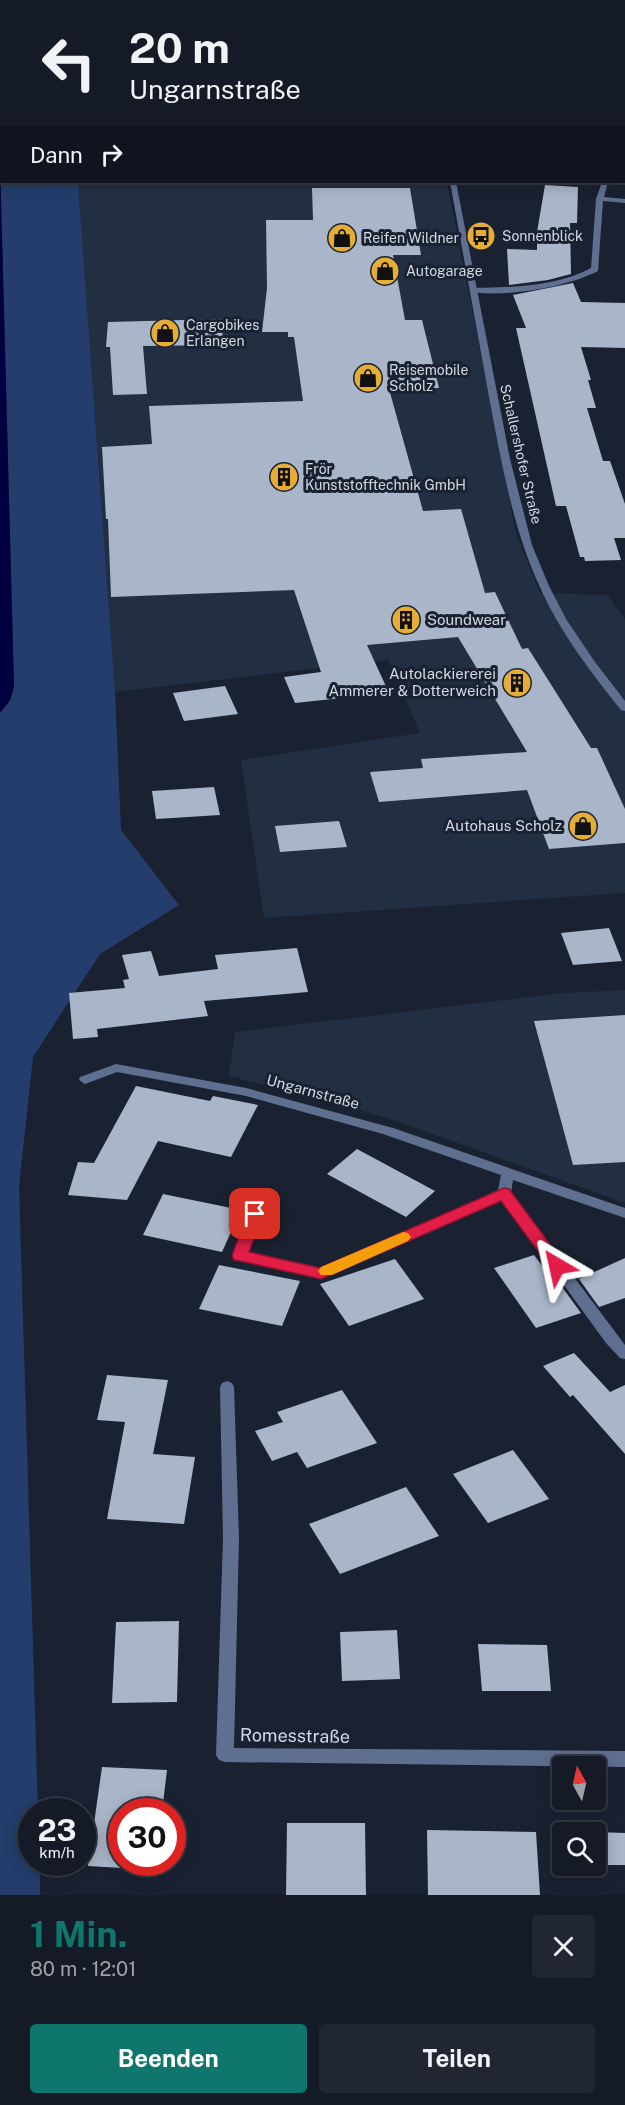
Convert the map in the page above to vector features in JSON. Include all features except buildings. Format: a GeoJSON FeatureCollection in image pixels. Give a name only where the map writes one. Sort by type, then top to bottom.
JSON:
{"type":"FeatureCollection","features":[{"type":"Feature","properties":{"kind":"street","name":"Schallershofer Straße"},"geometry":{"type":"LineString","coordinates":[[453,183],[514,497],[533,558],[544,586],[569,633],[625,708]]}},
{"type":"Feature","properties":{"kind":"street"},"geometry":{"type":"LineString","coordinates":[[473,290],[518,289],[573,279],[595,269],[600,199],[605,183]]}},
{"type":"Feature","properties":{"kind":"street"},"geometry":{"type":"LineString","coordinates":[[600,199],[625,201]]}},
{"type":"Feature","properties":{"kind":"street","name":"Ungarnstraße"},"geometry":{"type":"LineString","coordinates":[[85,1080],[116,1068],[246,1092],[388,1131],[625,1214]]}},
{"type":"Feature","properties":{"kind":"street"},"geometry":{"type":"LineString","coordinates":[[508,1173],[504,1193],[611,1340],[625,1354]]}},
{"type":"Feature","properties":{"kind":"street"},"geometry":{"type":"LineString","coordinates":[[255,1214],[240,1256],[321,1274],[504,1193]]}},
{"type":"Feature","properties":{"kind":"street","name":"Romesstraße"},"geometry":{"type":"LineString","coordinates":[[227,1387],[231,1538],[225,1755],[625,1759]]}},
{"type":"Feature","properties":{"kind":"shaded area"},"geometry":{"type":"Polygon","coordinates":[[[1,183],[78,183],[115,692],[121,830],[179,905],[100,954],[33,1057],[19,1186],[38,1798],[18,1798],[18,1876],[40,1876],[40,1895],[0,1895],[0,713],[10,701],[14,687],[1,183]]]}},
{"type":"Feature","properties":{"kind":"shaded area"},"geometry":{"type":"Polygon","coordinates":[[[1,183],[14,687],[10,700],[0,713],[1,183]]]}},
{"type":"Feature","properties":{"kind":"shaded area"},"geometry":{"type":"Polygon","coordinates":[[[78,183],[447,183],[516,533],[540,593],[607,595],[625,619],[625,893],[264,918],[241,760],[420,733],[388,660],[115,692],[78,183]]]}},
{"type":"Feature","properties":{"kind":"shaded area"},"geometry":{"type":"Polygon","coordinates":[[[625,990],[625,1203],[396,1121],[334,1102],[229,1076],[235,1032],[563,993],[625,990]]]}},
{"type":"Feature","properties":{"kind":"slow traffic"},"geometry":{"type":"LineString","coordinates":[[326,1271],[403,1237]]}},
{"type":"Feature","properties":{"kind":"place","name":"Sonnenblick"},"geometry":{"type":"Point","coordinates":[481,236]}},
{"type":"Feature","properties":{"kind":"place","name":"Reifen Wildner"},"geometry":{"type":"Point","coordinates":[342,238]}},
{"type":"Feature","properties":{"kind":"place","name":"Autogarage"},"geometry":{"type":"Point","coordinates":[385,271]}},
{"type":"Feature","properties":{"kind":"place","name":"Cargobikes Erlangen"},"geometry":{"type":"Point","coordinates":[165,333]}},
{"type":"Feature","properties":{"kind":"place","name":"Reisemobile Scholz"},"geometry":{"type":"Point","coordinates":[368,378]}},
{"type":"Feature","properties":{"kind":"place","name":"Frör Kunststofftechnik GmbH"},"geometry":{"type":"Point","coordinates":[284,477]}},
{"type":"Feature","properties":{"kind":"place","name":"Soundwear"},"geometry":{"type":"Point","coordinates":[406,620]}},
{"type":"Feature","properties":{"kind":"place","name":"Autolackiererei Ammerer & Dotterweich"},"geometry":{"type":"Point","coordinates":[517,683]}},
{"type":"Feature","properties":{"kind":"place","name":"Autohaus Scholz"},"geometry":{"type":"Point","coordinates":[583,826]}},
{"type":"Feature","properties":{"kind":"route"},"geometry":{"type":"LineString","coordinates":[[255,1214],[240,1256],[321,1274],[504,1193],[557,1266]]}}]}
